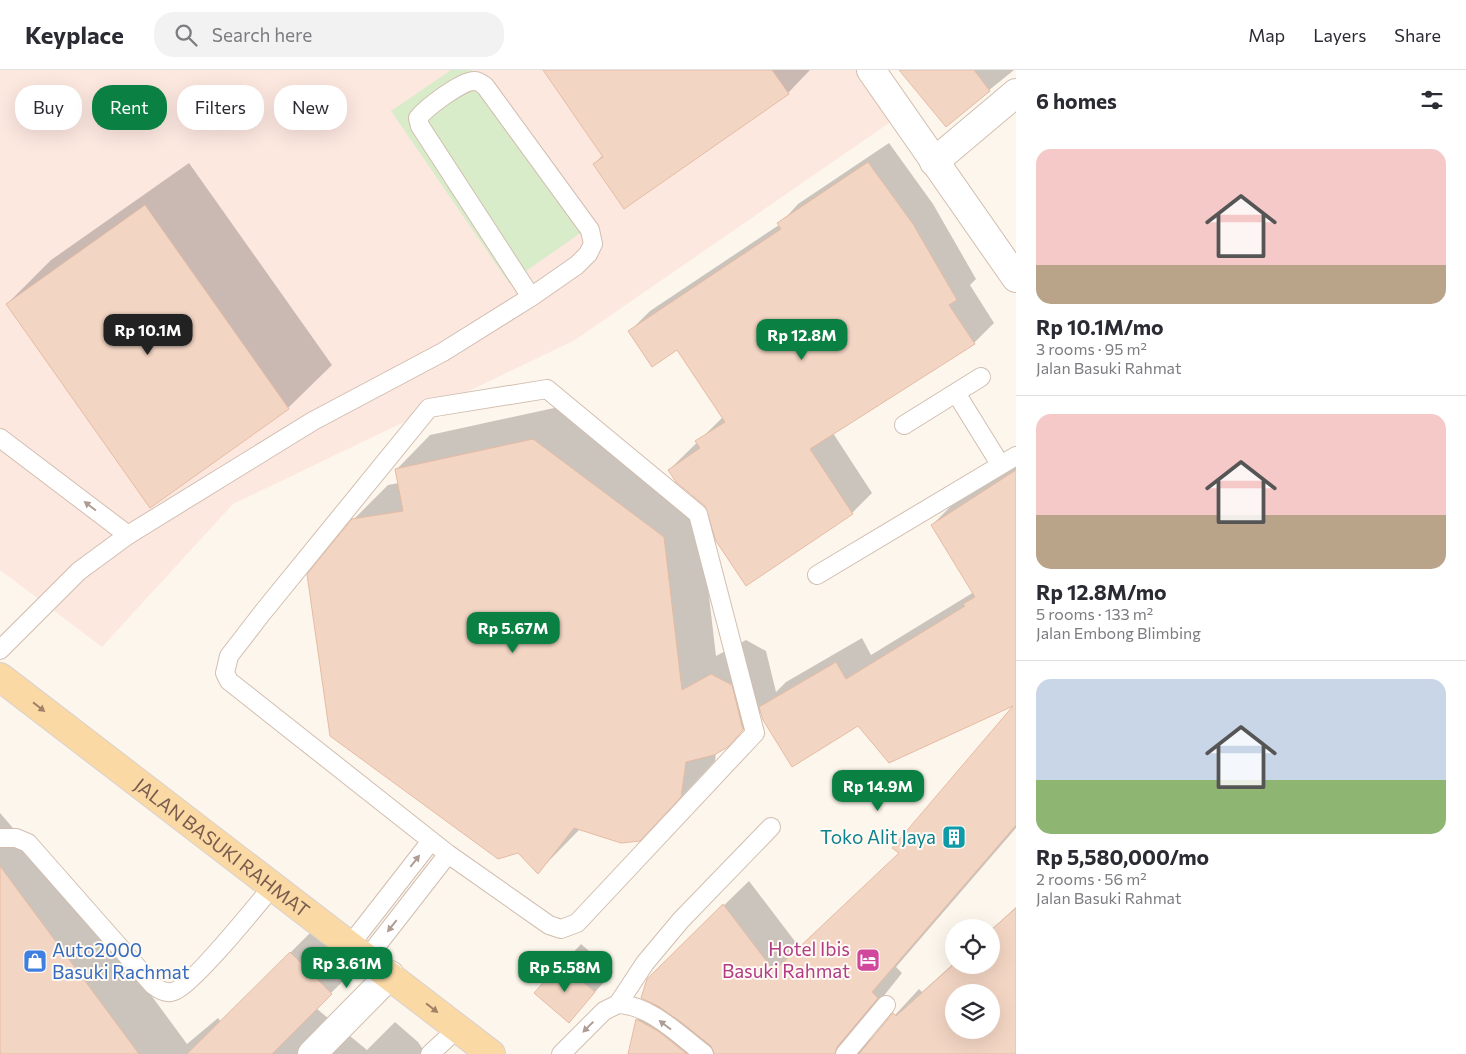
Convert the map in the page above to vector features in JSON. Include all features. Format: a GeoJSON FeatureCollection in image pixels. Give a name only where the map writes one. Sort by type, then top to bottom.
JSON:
{"type":"FeatureCollection","features":[{"type":"Feature","properties":{"kind":"main road","name":"JALAN BASUKI RAHMAT"},"geometry":{"type":"LineString","coordinates":[[0,677],[491,1054]]}},
{"type":"Feature","properties":{"kind":"street"},"geometry":{"type":"LineString","coordinates":[[871,70],[1016,278]]}},
{"type":"Feature","properties":{"kind":"street"},"geometry":{"type":"LineString","coordinates":[[934,162],[1016,92]]}},
{"type":"Feature","properties":{"kind":"street"},"geometry":{"type":"LineString","coordinates":[[312,1054],[390,975]]}},
{"type":"Feature","properties":{"kind":"lane"},"geometry":{"type":"LineString","coordinates":[[0,650],[79,571],[128,535],[313,421],[443,352],[531,297],[576,265],[588,254],[593,244],[590,230],[485,86],[476,80],[466,82],[424,111],[418,118],[420,126],[531,297]]}},
{"type":"Feature","properties":{"kind":"lane"},"geometry":{"type":"LineString","coordinates":[[904,425],[981,377]]}},
{"type":"Feature","properties":{"kind":"lane"},"geometry":{"type":"LineString","coordinates":[[547,389],[698,514],[755,733],[577,923],[561,928],[549,925],[431,840],[229,681],[225,673],[225,664],[263,612],[429,408],[547,389]]}},
{"type":"Feature","properties":{"kind":"lane"},"geometry":{"type":"LineString","coordinates":[[956,393],[1000,464]]}},
{"type":"Feature","properties":{"kind":"lane"},"geometry":{"type":"LineString","coordinates":[[0,438],[128,535]]}},
{"type":"Feature","properties":{"kind":"lane"},"geometry":{"type":"LineString","coordinates":[[817,575],[1016,456]]}},
{"type":"Feature","properties":{"kind":"lane"},"geometry":{"type":"LineString","coordinates":[[618,1004],[645,963],[681,920],[771,827]]}},
{"type":"Feature","properties":{"kind":"lane"},"geometry":{"type":"LineString","coordinates":[[0,838],[16,838],[28,843],[153,985],[162,991],[171,992],[181,988],[221,947],[272,887]]}},
{"type":"Feature","properties":{"kind":"lane"},"geometry":{"type":"LineString","coordinates":[[358,952],[431,840]]}},
{"type":"Feature","properties":{"kind":"lane"},"geometry":{"type":"LineString","coordinates":[[358,952],[448,854]]}},
{"type":"Feature","properties":{"kind":"lane"},"geometry":{"type":"LineString","coordinates":[[561,1054],[604,1011],[618,1004],[630,1004],[657,1018],[704,1054]]}},
{"type":"Feature","properties":{"kind":"lane"},"geometry":{"type":"LineString","coordinates":[[845,1054],[886,1005]]}},
{"type":"Feature","properties":{"kind":"lane"},"geometry":{"type":"LineString","coordinates":[[430,1054],[458,1028]]}},
{"type":"Feature","properties":{"kind":"shaded area"},"geometry":{"type":"Polygon","coordinates":[[[0,70],[857,70],[892,121],[575,340],[233,504],[102,647],[0,570],[0,70]]]}},
{"type":"Feature","properties":{"kind":"green space"},"geometry":{"type":"Polygon","coordinates":[[[451,70],[471,70],[582,232],[509,283],[391,111],[451,70]]]}},
{"type":"Feature","properties":{"kind":"building"},"geometry":{"type":"Polygon","coordinates":[[[543,70],[772,70],[789,94],[624,209],[593,164],[603,157],[543,70]]]}},
{"type":"Feature","properties":{"kind":"building"},"geometry":{"type":"Polygon","coordinates":[[[899,70],[974,70],[990,91],[946,127],[899,70]]]}},
{"type":"Feature","properties":{"kind":"building"},"geometry":{"type":"Polygon","coordinates":[[[868,162],[913,224],[957,300],[949,305],[975,344],[810,449],[853,514],[746,586],[716,541],[705,506],[676,482],[668,470],[700,448],[695,441],[725,422],[677,350],[652,367],[628,331],[781,229],[777,223],[868,162]]]}},
{"type":"Feature","properties":{"kind":"building"},"geometry":{"type":"Polygon","coordinates":[[[145,205],[289,409],[150,508],[6,304],[145,205]]]}},
{"type":"Feature","properties":{"kind":"building"},"geometry":{"type":"Polygon","coordinates":[[[533,439],[664,537],[682,690],[711,674],[732,685],[743,730],[728,747],[714,755],[686,762],[681,797],[640,841],[621,843],[574,828],[538,874],[518,853],[498,859],[330,736],[307,574],[352,519],[403,511],[395,469],[533,439]]]}},
{"type":"Feature","properties":{"kind":"building"},"geometry":{"type":"Polygon","coordinates":[[[1016,470],[1016,825],[872,992],[878,998],[837,1047],[835,1054],[714,1054],[711,1046],[681,1022],[658,1006],[641,998],[647,979],[723,904],[774,971],[899,853],[892,848],[1013,706],[889,763],[858,726],[792,767],[763,720],[759,707],[836,662],[846,679],[965,606],[963,604],[975,597],[931,525],[1016,470]]]}},
{"type":"Feature","properties":{"kind":"building","name":"Auto2000 Basuki Rachmat"},"geometry":{"type":"Polygon","coordinates":[[[0,866],[139,1054],[0,1054],[0,866]]]}},
{"type":"Feature","properties":{"kind":"building"},"geometry":{"type":"Polygon","coordinates":[[[1016,908],[1016,1054],[859,1054],[893,1013],[896,1016],[945,972],[945,974],[1000,974],[1000,922],[1016,908]]]}},
{"type":"Feature","properties":{"kind":"building"},"geometry":{"type":"Polygon","coordinates":[[[290,952],[332,994],[272,1054],[187,1054],[290,952]]]}},
{"type":"Feature","properties":{"kind":"building"},"geometry":{"type":"Polygon","coordinates":[[[561,963],[595,992],[569,1023],[534,993],[561,963]]]}},
{"type":"Feature","properties":{"kind":"building"},"geometry":{"type":"Polygon","coordinates":[[[636,1019],[658,1031],[687,1054],[628,1054],[636,1019]]]}},
{"type":"Feature","properties":{"kind":"place","name":"Toko Alit Jaya"},"geometry":{"type":"Point","coordinates":[954,837]}},
{"type":"Feature","properties":{"kind":"place","name":"Hotel Ibis Basuki Rahmat"},"geometry":{"type":"Point","coordinates":[868,960]}},
{"type":"Feature","properties":{"kind":"place","name":"Auto2000 Basuki Rachmat"},"geometry":{"type":"Point","coordinates":[35,961]}}]}
